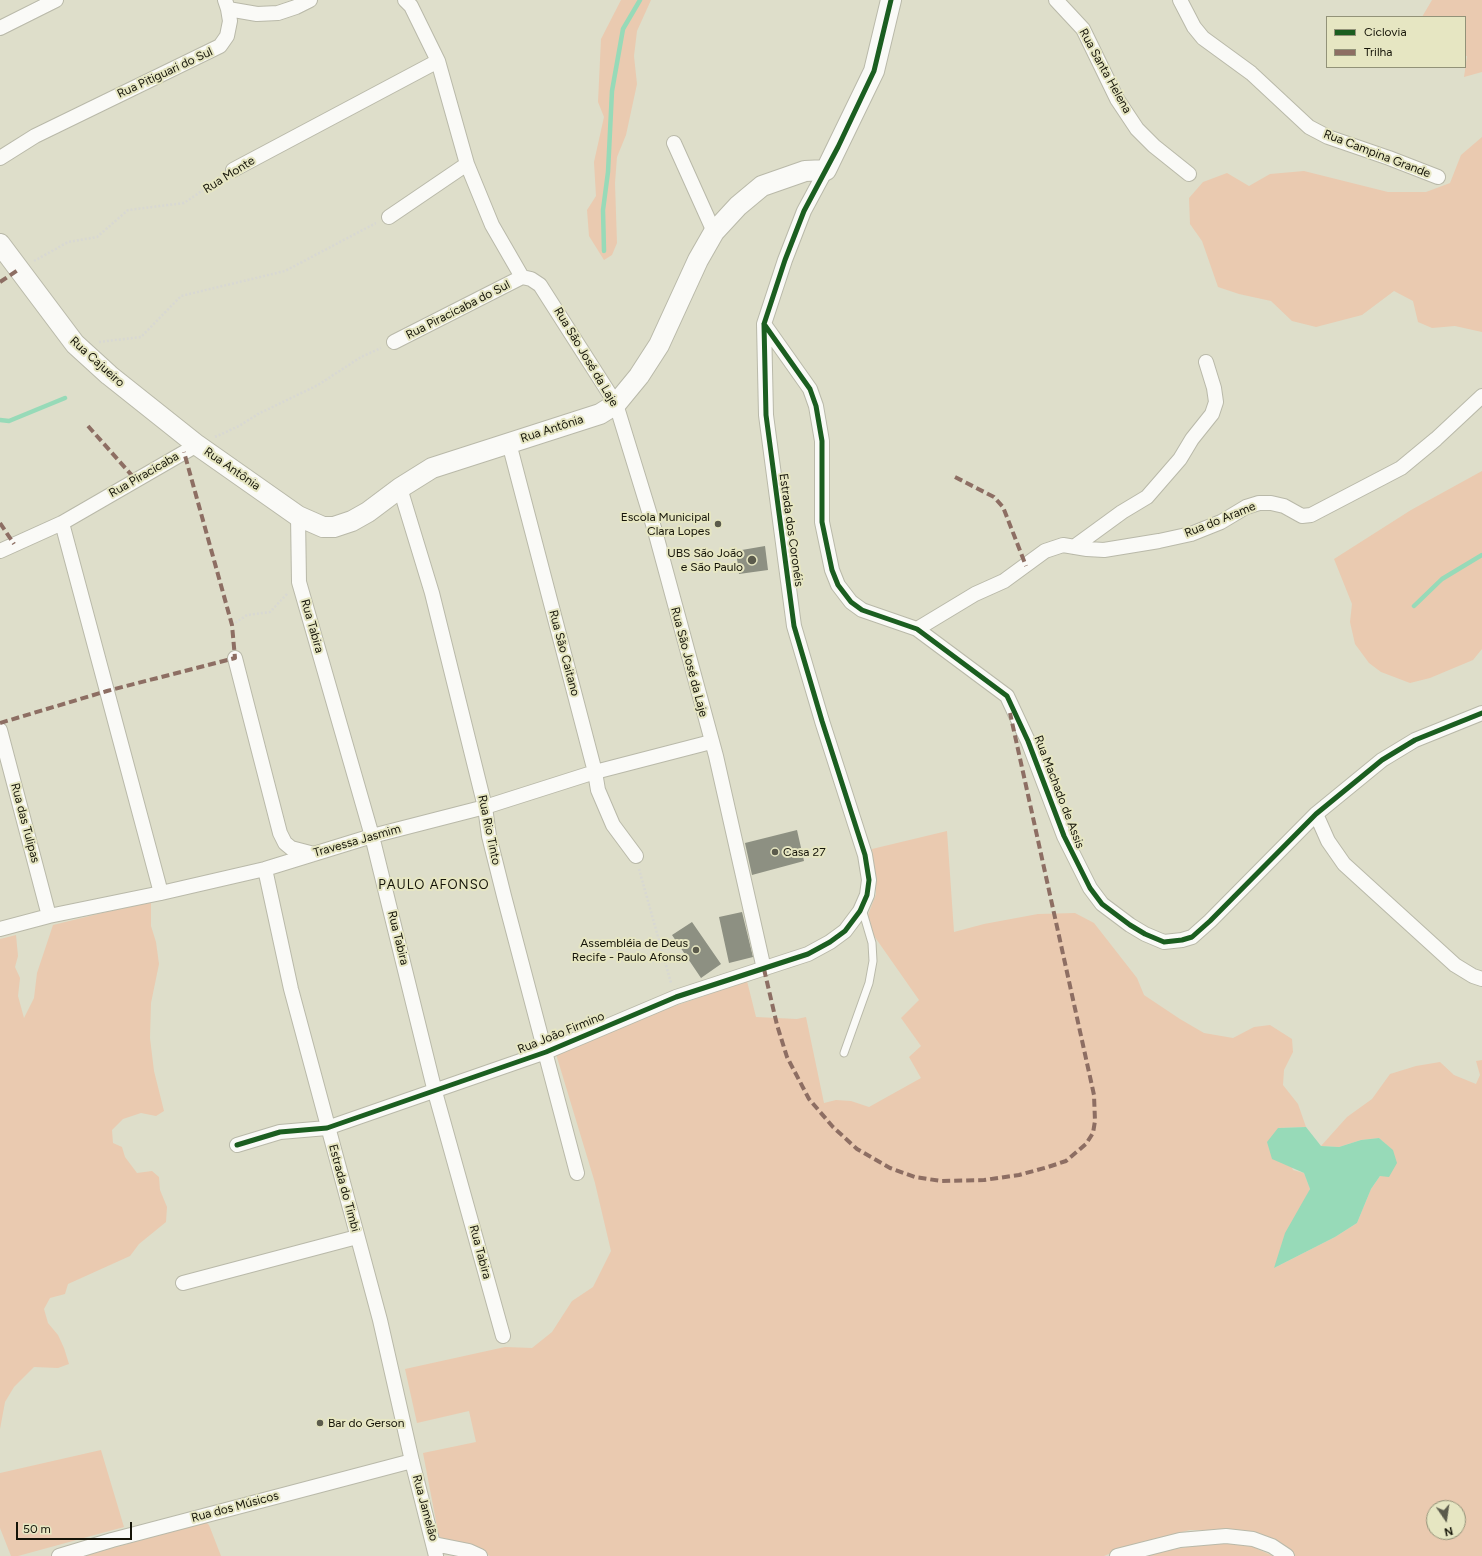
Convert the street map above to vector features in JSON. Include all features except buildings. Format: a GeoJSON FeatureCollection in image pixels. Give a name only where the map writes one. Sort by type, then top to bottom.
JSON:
{"type":"FeatureCollection","features":[{"type":"Feature","properties":{"kind":"street"},"geometry":{"type":"LineString","coordinates":[[0,28],[56,0]]}},
{"type":"Feature","properties":{"kind":"street","name":"Rua Pitiguari do Sul"},"geometry":{"type":"LineString","coordinates":[[226,4],[257,14],[278,13],[296,7],[310,0]]}},
{"type":"Feature","properties":{"kind":"street"},"geometry":{"type":"LineString","coordinates":[[826,170],[874,71],[891,0]]}},
{"type":"Feature","properties":{"kind":"street","name":"Rua Santa Helena"},"geometry":{"type":"LineString","coordinates":[[1056,0],[1083,29],[1117,99],[1137,129],[1154,146],[1189,174]]}},
{"type":"Feature","properties":{"kind":"street","name":"Rua Campina Grande"},"geometry":{"type":"LineString","coordinates":[[1180,0],[1194,27],[1203,38],[1251,73],[1309,127],[1328,137],[1438,177]]}},
{"type":"Feature","properties":{"kind":"street"},"geometry":{"type":"LineString","coordinates":[[412,2],[438,62],[468,164],[492,225],[522,277]]}},
{"type":"Feature","properties":{"kind":"street","name":"Rua Pitiguari do Sul"},"geometry":{"type":"LineString","coordinates":[[0,158],[48,129],[220,46],[227,36],[230,21],[226,4]]}},
{"type":"Feature","properties":{"kind":"street","name":"Rua Monte"},"geometry":{"type":"LineString","coordinates":[[233,170],[438,62]]}},
{"type":"Feature","properties":{"kind":"street"},"geometry":{"type":"LineString","coordinates":[[674,143],[714,232]]}},
{"type":"Feature","properties":{"kind":"street"},"geometry":{"type":"LineString","coordinates":[[389,217],[468,164]]}},
{"type":"Feature","properties":{"kind":"street","name":"Rua Antônia"},"geometry":{"type":"LineString","coordinates":[[197,445],[298,516],[323,526],[334,527],[352,521],[368,512],[400,488],[432,468],[600,414],[616,404],[639,376],[659,345],[698,260],[714,232],[738,206],[762,186],[805,171],[826,170]]}},
{"type":"Feature","properties":{"kind":"street","name":"Estrada dos Coronéis"},"geometry":{"type":"LineString","coordinates":[[826,170],[804,211],[785,260],[764,324],[766,415],[794,626],[822,721],[862,842],[869,880],[864,901]]}},
{"type":"Feature","properties":{"kind":"street","name":"Rua Cajueiro"},"geometry":{"type":"LineString","coordinates":[[0,244],[75,344],[197,445]]}},
{"type":"Feature","properties":{"kind":"street","name":"Rua Piracicaba do Sul"},"geometry":{"type":"LineString","coordinates":[[394,342],[522,277]]}},
{"type":"Feature","properties":{"kind":"street","name":"Rua São José da Laje"},"geometry":{"type":"LineString","coordinates":[[522,277],[531,279],[540,285],[616,404],[655,531],[722,781],[764,969]]}},
{"type":"Feature","properties":{"kind":"street","name":"Rua Machado de Assis"},"geometry":{"type":"LineString","coordinates":[[764,324],[810,389],[816,406],[822,441],[822,522],[832,570],[838,585],[851,602],[862,610],[917,629],[1007,696],[1028,740],[1064,836],[1090,888],[1102,904],[1155,939],[1164,942],[1182,940],[1200,931],[1316,814],[1382,760],[1415,740],[1482,713]]}},
{"type":"Feature","properties":{"kind":"street"},"geometry":{"type":"LineString","coordinates":[[1074,547],[1122,512],[1147,497],[1180,459],[1192,439],[1212,414],[1216,402],[1214,388],[1206,362]]}},
{"type":"Feature","properties":{"kind":"street","name":"Rua do Arame"},"geometry":{"type":"LineString","coordinates":[[917,629],[974,594],[1004,581],[1045,551],[1063,545],[1104,550],[1159,541],[1191,534],[1221,522],[1246,507],[1259,503],[1271,503],[1284,506],[1302,516],[1311,515],[1402,468],[1447,430],[1482,396]]}},
{"type":"Feature","properties":{"kind":"street","name":"Rua São Caitano"},"geometry":{"type":"LineString","coordinates":[[509,443],[595,772],[598,790],[613,825],[636,856]]}},
{"type":"Feature","properties":{"kind":"street","name":"Rua Piracicaba"},"geometry":{"type":"LineString","coordinates":[[0,551],[62,523],[197,445]]}},
{"type":"Feature","properties":{"kind":"street","name":"Rua Rio Tinto"},"geometry":{"type":"LineString","coordinates":[[400,488],[432,593],[485,807],[489,836],[577,1173]]}},
{"type":"Feature","properties":{"kind":"street","name":"Rua Tabira"},"geometry":{"type":"LineString","coordinates":[[298,516],[299,582],[372,836],[436,1092],[503,1336]]}},
{"type":"Feature","properties":{"kind":"street"},"geometry":{"type":"LineString","coordinates":[[62,523],[161,893]]}},
{"type":"Feature","properties":{"kind":"street"},"geometry":{"type":"LineString","coordinates":[[235,658],[280,833],[285,843],[291,848],[315,854]]}},
{"type":"Feature","properties":{"kind":"street","name":"Rua das Tulipas"},"geometry":{"type":"LineString","coordinates":[[0,730],[49,916]]}},
{"type":"Feature","properties":{"kind":"street","name":"Travessa Jasmim"},"geometry":{"type":"LineString","coordinates":[[0,928],[265,869],[372,836],[485,807],[595,772],[711,742]]}},
{"type":"Feature","properties":{"kind":"street"},"geometry":{"type":"LineString","coordinates":[[1316,814],[1328,841],[1344,864],[1455,965],[1473,976],[1482,979]]}},
{"type":"Feature","properties":{"kind":"street","name":"Estrada do Timbi"},"geometry":{"type":"LineString","coordinates":[[265,869],[291,989],[327,1128],[380,1320],[412,1461]]}},
{"type":"Feature","properties":{"kind":"street","name":"Rua João Firmino"},"geometry":{"type":"LineString","coordinates":[[237,1145],[280,1132],[327,1128],[436,1092],[490,1070],[546,1052],[676,997],[808,954],[830,942],[845,931],[864,901]]}},
{"type":"Feature","properties":{"kind":"street"},"geometry":{"type":"LineString","coordinates":[[183,1283],[357,1237]]}},
{"type":"Feature","properties":{"kind":"street","name":"Rua Jamelão"},"geometry":{"type":"LineString","coordinates":[[412,1461],[435,1550]]}},
{"type":"Feature","properties":{"kind":"street","name":"Rua dos Músicos"},"geometry":{"type":"LineString","coordinates":[[59,1556],[120,1538],[412,1461]]}},
{"type":"Feature","properties":{"kind":"street"},"geometry":{"type":"LineString","coordinates":[[1117,1556],[1180,1540],[1226,1536],[1254,1539],[1272,1546],[1287,1556]]}},
{"type":"Feature","properties":{"kind":"street"},"geometry":{"type":"LineString","coordinates":[[435,1550],[469,1550],[480,1556]]}},
{"type":"Feature","properties":{"kind":"lane"},"geometry":{"type":"LineString","coordinates":[[844,1053],[869,983],[873,961],[872,943],[864,901]]}},
{"type":"Feature","properties":{"kind":"path"},"geometry":{"type":"LineString","coordinates":[[75,344],[141,337],[181,296],[285,271],[389,217]]}},
{"type":"Feature","properties":{"kind":"path"},"geometry":{"type":"LineString","coordinates":[[197,445],[239,426],[258,414],[318,385],[361,357],[394,342]]}},
{"type":"Feature","properties":{"kind":"path"},"geometry":{"type":"LineString","coordinates":[[232,625],[247,615],[270,612],[299,582]]}},
{"type":"Feature","properties":{"kind":"path"},"geometry":{"type":"LineString","coordinates":[[636,856],[643,888],[676,997]]}},
{"type":"Feature","properties":{"kind":"shaded area"},"geometry":{"type":"Polygon","coordinates":[[[621,0],[651,0],[637,31],[634,56],[637,84],[626,135],[617,157],[615,183],[617,243],[612,255],[604,260],[589,236],[587,210],[596,196],[594,162],[604,117],[598,102],[601,39],[621,0]]]}},
{"type":"Feature","properties":{"kind":"shaded area"},"geometry":{"type":"Polygon","coordinates":[[[1432,0],[1482,0],[1482,72],[1464,77],[1467,56],[1466,16],[1423,16],[1432,0]]]}},
{"type":"Feature","properties":{"kind":"shaded area"},"geometry":{"type":"Polygon","coordinates":[[[1482,137],[1482,332],[1455,326],[1432,328],[1418,322],[1413,301],[1394,291],[1362,315],[1316,327],[1292,321],[1271,301],[1239,294],[1218,287],[1202,241],[1190,224],[1189,198],[1203,182],[1227,173],[1249,186],[1270,174],[1304,171],[1388,192],[1426,192],[1450,183],[1461,155],[1482,137]]]}},
{"type":"Feature","properties":{"kind":"shaded area"},"geometry":{"type":"Polygon","coordinates":[[[1482,471],[1482,649],[1473,660],[1430,678],[1410,683],[1381,672],[1369,663],[1355,644],[1350,622],[1352,604],[1334,559],[1411,510],[1482,471]]]}},
{"type":"Feature","properties":{"kind":"shaded area"},"geometry":{"type":"Polygon","coordinates":[[[947,831],[954,932],[984,924],[1038,914],[1075,913],[1094,923],[1137,978],[1144,995],[1204,1033],[1233,1038],[1254,1027],[1270,1025],[1292,1039],[1293,1052],[1284,1070],[1283,1085],[1298,1104],[1306,1127],[1278,1128],[1293,1170],[1304,1173],[1310,1189],[1274,1268],[1335,1237],[1357,1223],[1371,1189],[1380,1176],[1392,1150],[1379,1138],[1361,1140],[1339,1147],[1321,1146],[1347,1117],[1372,1099],[1390,1074],[1416,1066],[1440,1062],[1454,1075],[1476,1084],[1480,1075],[1476,1061],[1482,1060],[1482,1556],[1291,1556],[1244,1531],[1190,1530],[1131,1545],[1104,1556],[490,1556],[465,1544],[439,1537],[423,1453],[476,1442],[469,1411],[417,1423],[405,1369],[505,1347],[532,1348],[552,1332],[572,1301],[593,1287],[611,1251],[595,1183],[556,1054],[666,1009],[747,981],[756,1017],[797,1019],[806,1017],[824,1103],[836,1100],[851,1101],[869,1107],[921,1078],[909,1057],[921,1046],[901,1018],[919,1000],[865,923],[876,894],[872,849],[947,831]]]}},
{"type":"Feature","properties":{"kind":"shaded area"},"geometry":{"type":"Polygon","coordinates":[[[151,901],[151,926],[156,942],[159,964],[151,1003],[150,1038],[154,1071],[164,1111],[156,1116],[141,1113],[123,1119],[112,1130],[113,1143],[122,1147],[125,1157],[137,1173],[152,1171],[159,1177],[160,1190],[167,1207],[166,1222],[139,1244],[130,1256],[68,1284],[65,1294],[50,1298],[44,1309],[48,1323],[58,1335],[69,1364],[58,1368],[34,1367],[14,1387],[5,1402],[0,1429],[0,939],[16,935],[18,956],[15,967],[20,978],[18,996],[24,1018],[34,998],[37,973],[53,925],[151,901]]]}},
{"type":"Feature","properties":{"kind":"shaded area"},"geometry":{"type":"Polygon","coordinates":[[[1306,1127],[1321,1146],[1339,1147],[1361,1140],[1379,1138],[1393,1150],[1397,1163],[1389,1177],[1380,1176],[1371,1189],[1357,1223],[1335,1237],[1274,1268],[1285,1233],[1310,1189],[1304,1173],[1272,1159],[1267,1142],[1278,1128],[1306,1127]]]}},
{"type":"Feature","properties":{"kind":"shaded area"},"geometry":{"type":"Polygon","coordinates":[[[101,1450],[124,1527],[18,1556],[11,1556],[0,1528],[0,1473],[101,1450]]]}},
{"type":"Feature","properties":{"kind":"shaded area"},"geometry":{"type":"Polygon","coordinates":[[[206,1522],[209,1525],[221,1556],[84,1556],[206,1522]]]}},
{"type":"Feature","properties":{"kind":"shaded area"},"geometry":{"type":"Polygon","coordinates":[[[1213,1542],[1244,1543],[1273,1556],[1140,1556],[1213,1542]]]}},
{"type":"Feature","properties":{"kind":"waterway"},"geometry":{"type":"LineString","coordinates":[[604,251],[603,210],[608,172],[612,91],[623,29],[640,0]]}},
{"type":"Feature","properties":{"kind":"waterway"},"geometry":{"type":"LineString","coordinates":[[0,420],[9,421],[65,398]]}},
{"type":"Feature","properties":{"kind":"waterway"},"geometry":{"type":"LineString","coordinates":[[1414,606],[1442,579],[1482,555]]}},
{"type":"Feature","properties":{"kind":"marked path"},"geometry":{"type":"LineString","coordinates":[[0,282],[18,270]]}},
{"type":"Feature","properties":{"kind":"marked path"},"geometry":{"type":"LineString","coordinates":[[88,426],[136,480]]}},
{"type":"Feature","properties":{"kind":"marked path"},"geometry":{"type":"LineString","coordinates":[[0,723],[107,691],[235,658],[232,625],[184,452]]}},
{"type":"Feature","properties":{"kind":"marked path"},"geometry":{"type":"LineString","coordinates":[[955,477],[994,497],[1003,507],[1026,566]]}},
{"type":"Feature","properties":{"kind":"marked path"},"geometry":{"type":"LineString","coordinates":[[0,523],[14,544]]}},
{"type":"Feature","properties":{"kind":"marked path"},"geometry":{"type":"LineString","coordinates":[[764,969],[777,1025],[787,1057],[809,1099],[833,1127],[857,1149],[890,1168],[915,1177],[941,1181],[984,1180],[1019,1175],[1066,1161],[1086,1144],[1093,1133],[1095,1121],[1094,1095],[1010,713]]}},
{"type":"Feature","properties":{"kind":"cycle path"},"geometry":{"type":"LineString","coordinates":[[237,1145],[280,1132],[327,1128],[546,1052],[676,997],[808,954],[830,942],[845,931],[860,911],[867,895],[869,880],[865,855],[822,721],[794,626],[766,415],[764,324],[785,260],[804,211],[838,147],[874,71],[891,0]]}},
{"type":"Feature","properties":{"kind":"cycle path"},"geometry":{"type":"LineString","coordinates":[[764,324],[810,389],[816,406],[822,441],[822,522],[832,570],[838,585],[851,602],[862,610],[917,629],[1007,696],[1028,741],[1064,836],[1090,888],[1102,904],[1130,925],[1145,934],[1164,942],[1192,937],[1210,921],[1316,814],[1382,760],[1415,740],[1482,713]]}},
{"type":"Feature","properties":{"kind":"place","name":"Escola Municipal Clara Lopes"},"geometry":{"type":"Point","coordinates":[718,524]}},
{"type":"Feature","properties":{"kind":"place","name":"UBS São João e São Paulo"},"geometry":{"type":"Point","coordinates":[752,560]}},
{"type":"Feature","properties":{"kind":"place","name":"Casa 27"},"geometry":{"type":"Point","coordinates":[775,852]}},
{"type":"Feature","properties":{"kind":"place","name":"Assembléia de Deus Recife - Paulo Afonso"},"geometry":{"type":"Point","coordinates":[696,950]}},
{"type":"Feature","properties":{"kind":"place","name":"Bar do Gerson"},"geometry":{"type":"Point","coordinates":[320,1423]}},
{"type":"Feature","properties":{"kind":"district","name":"PAULO AFONSO"},"geometry":{"type":"Point","coordinates":[434,885]}}]}
